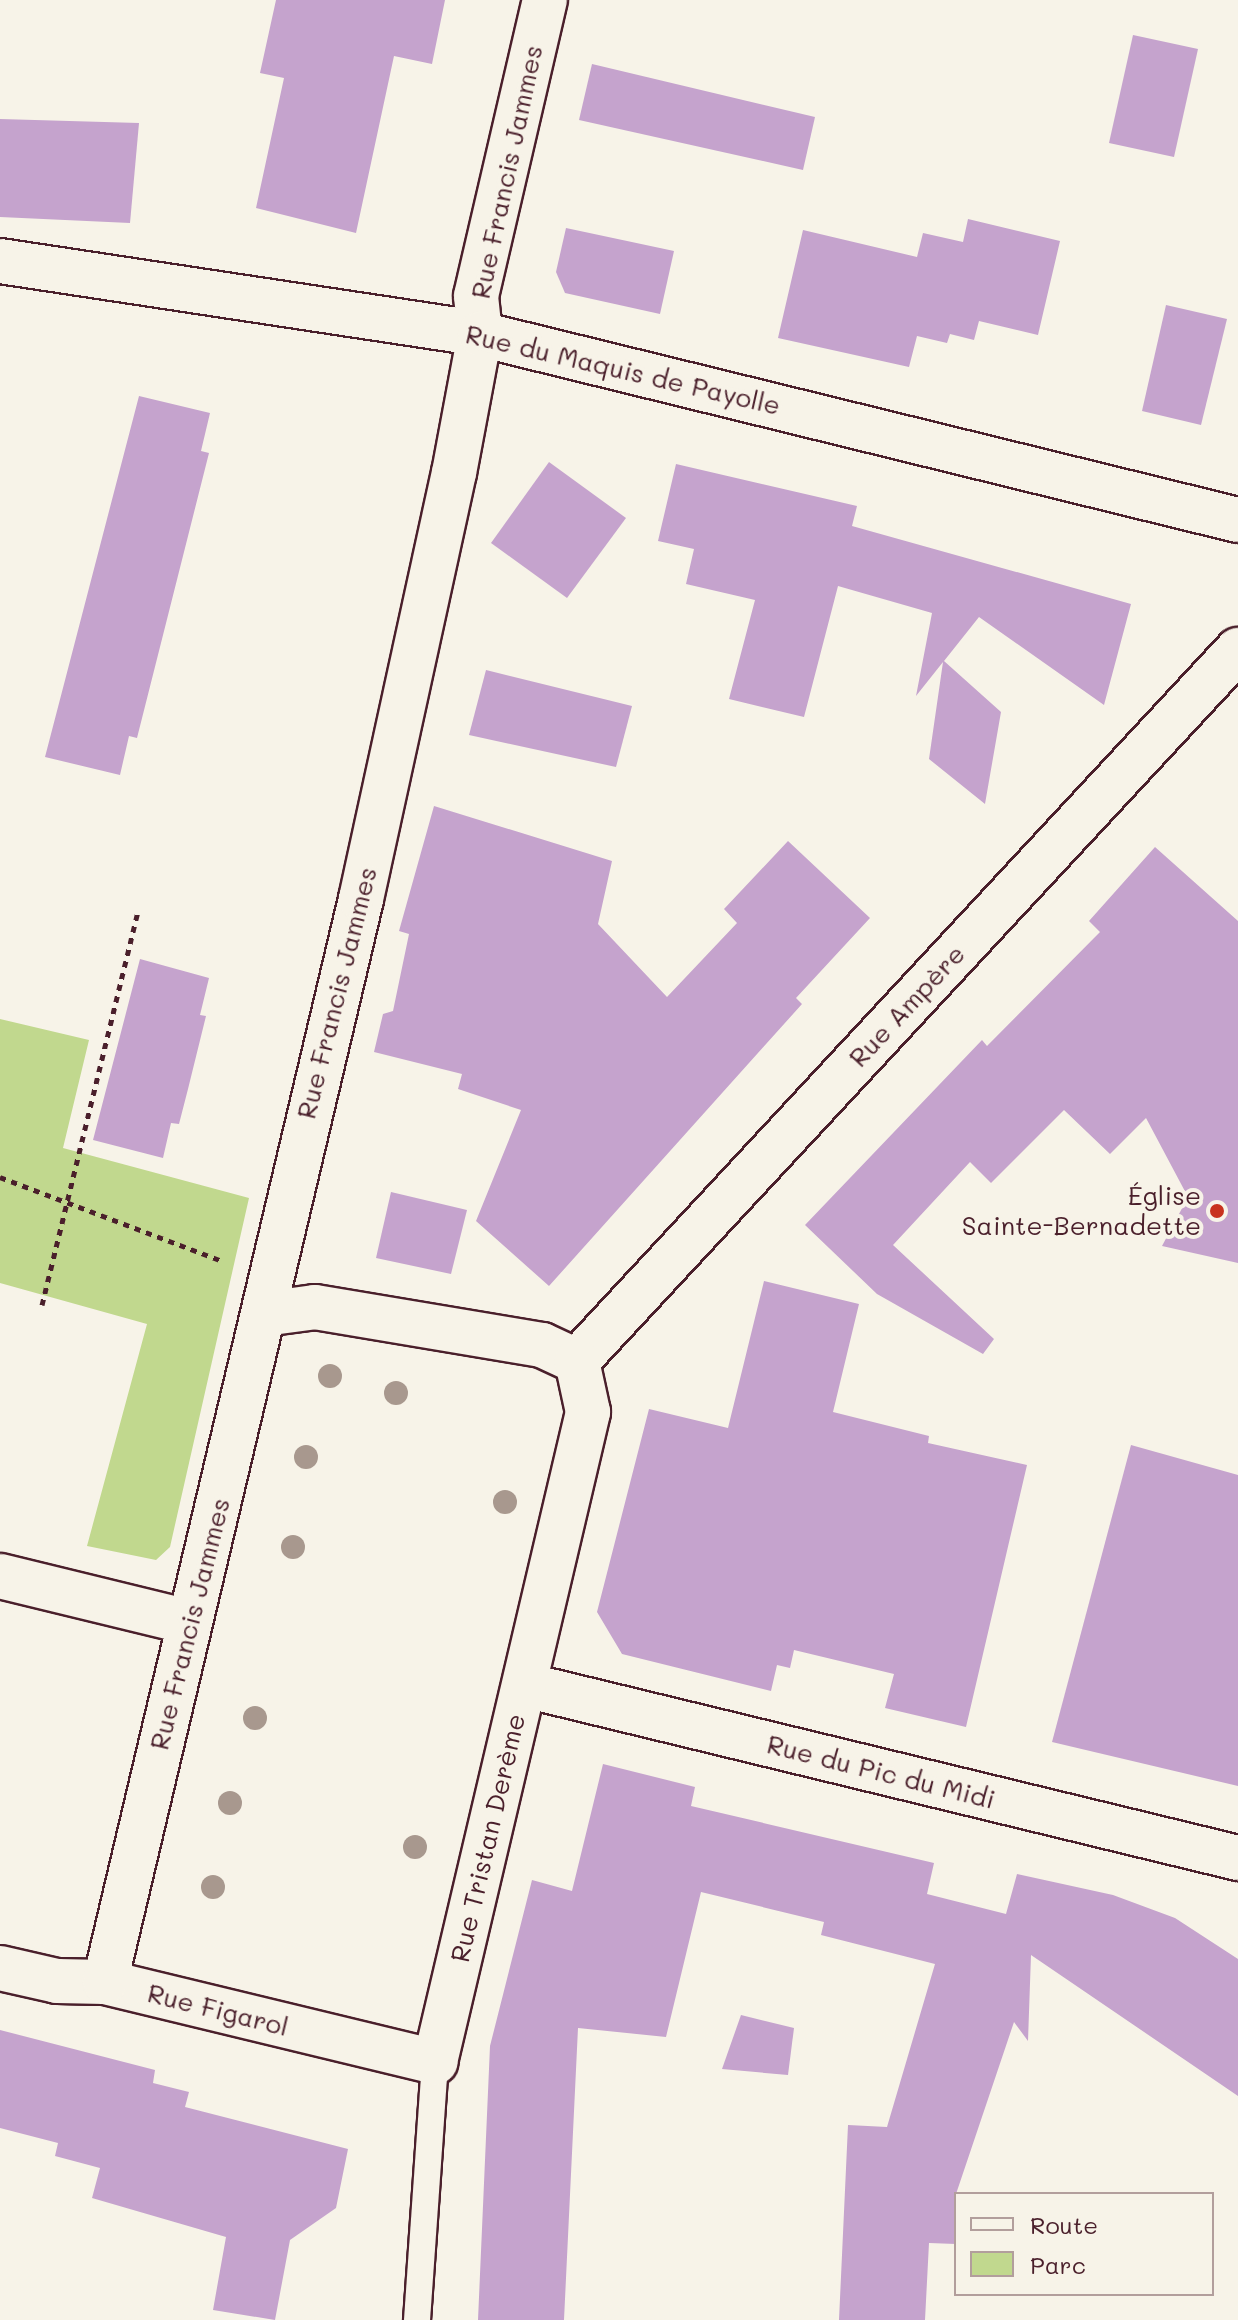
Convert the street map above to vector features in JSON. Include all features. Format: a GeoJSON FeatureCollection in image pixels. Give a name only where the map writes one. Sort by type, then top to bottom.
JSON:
{"type":"FeatureCollection","features":[{"type":"Feature","properties":{"kind":"street","name":"Rue Francis Jammes"},"geometry":{"type":"LineString","coordinates":[[105,1982],[358,911],[480,334],[476,296],[545,0]]}},
{"type":"Feature","properties":{"kind":"street","name":"Rue du Maquis de Payolle"},"geometry":{"type":"LineString","coordinates":[[0,261],[480,334],[1238,520]]}},
{"type":"Feature","properties":{"kind":"street","name":"Rue Ampère"},"geometry":{"type":"LineString","coordinates":[[577,1361],[1238,650]]}},
{"type":"Feature","properties":{"kind":"street"},"geometry":{"type":"LineString","coordinates":[[266,1296],[542,1345],[577,1361]]}},
{"type":"Feature","properties":{"kind":"street","name":"Rue Tristan Derème"},"geometry":{"type":"LineString","coordinates":[[435,2062],[588,1412],[577,1361]]}},
{"type":"Feature","properties":{"kind":"street"},"geometry":{"type":"LineString","coordinates":[[0,1576],[189,1622]]}},
{"type":"Feature","properties":{"kind":"street","name":"Rue du Pic du Midi"},"geometry":{"type":"LineString","coordinates":[[525,1685],[1238,1858]]}},
{"type":"Feature","properties":{"kind":"street","name":"Rue Figarol"},"geometry":{"type":"LineString","coordinates":[[0,1968],[57,1981],[105,1982],[435,2062]]}},
{"type":"Feature","properties":{"kind":"lane","name":"Rue Tristan Derème"},"geometry":{"type":"LineString","coordinates":[[417,2320],[435,2062]]}},
{"type":"Feature","properties":{"kind":"path"},"geometry":{"type":"LineString","coordinates":[[42,1305],[138,912]]}},
{"type":"Feature","properties":{"kind":"path"},"geometry":{"type":"LineString","coordinates":[[0,1177],[68,1201],[266,1296]]}},
{"type":"Feature","properties":{"kind":"green space"},"geometry":{"type":"Polygon","coordinates":[[[0,1019],[89,1040],[63,1148],[249,1198],[170,1547],[156,1560],[87,1546],[147,1324],[0,1283],[0,1019]]]}},
{"type":"Feature","properties":{"kind":"building"},"geometry":{"type":"Polygon","coordinates":[[[276,0],[445,0],[432,64],[394,56],[356,233],[256,208],[284,78],[260,73],[276,0]]]}},
{"type":"Feature","properties":{"kind":"building"},"geometry":{"type":"Polygon","coordinates":[[[1133,35],[1198,49],[1174,157],[1109,143],[1133,35]]]}},
{"type":"Feature","properties":{"kind":"building"},"geometry":{"type":"Polygon","coordinates":[[[592,64],[815,117],[803,170],[579,120],[592,64]]]}},
{"type":"Feature","properties":{"kind":"building"},"geometry":{"type":"Polygon","coordinates":[[[0,119],[139,123],[130,223],[0,217],[0,119]]]}},
{"type":"Feature","properties":{"kind":"building"},"geometry":{"type":"Polygon","coordinates":[[[968,219],[1060,241],[1038,335],[979,321],[974,340],[950,334],[947,343],[917,336],[909,367],[778,338],[803,230],[917,257],[923,233],[963,242],[968,219]]]}},
{"type":"Feature","properties":{"kind":"building"},"geometry":{"type":"Polygon","coordinates":[[[566,228],[674,251],[660,314],[565,293],[556,272],[566,228]]]}},
{"type":"Feature","properties":{"kind":"building"},"geometry":{"type":"Polygon","coordinates":[[[1166,305],[1227,319],[1201,425],[1142,411],[1166,305]]]}},
{"type":"Feature","properties":{"kind":"building"},"geometry":{"type":"Polygon","coordinates":[[[139,396],[210,413],[201,451],[209,453],[137,738],[129,736],[120,775],[45,757],[139,396]]]}},
{"type":"Feature","properties":{"kind":"building"},"geometry":{"type":"Polygon","coordinates":[[[549,462],[626,518],[567,598],[491,543],[549,462]]]}},
{"type":"Feature","properties":{"kind":"building"},"geometry":{"type":"Polygon","coordinates":[[[676,464],[857,506],[852,526],[1131,604],[1104,705],[979,617],[944,661],[1001,712],[985,804],[929,759],[943,662],[916,696],[932,613],[838,586],[804,717],[729,699],[755,600],[686,584],[694,549],[658,541],[676,464]]]}},
{"type":"Feature","properties":{"kind":"building"},"geometry":{"type":"Polygon","coordinates":[[[486,670],[632,706],[616,767],[469,735],[486,670]]]}},
{"type":"Feature","properties":{"kind":"building"},"geometry":{"type":"Polygon","coordinates":[[[434,806],[612,861],[598,924],[667,997],[737,923],[724,909],[788,841],[870,918],[796,998],[802,1004],[549,1286],[476,1221],[521,1110],[458,1089],[462,1074],[374,1052],[383,1014],[393,1011],[409,934],[399,931],[434,806]]]}},
{"type":"Feature","properties":{"kind":"building"},"geometry":{"type":"Polygon","coordinates":[[[1155,847],[1238,921],[1238,1263],[1162,1246],[1188,1197],[1146,1118],[1110,1154],[1064,1110],[991,1183],[970,1162],[893,1245],[994,1339],[983,1354],[877,1294],[805,1225],[982,1040],[987,1046],[1100,932],[1089,921],[1155,847]]]}},
{"type":"Feature","properties":{"kind":"building"},"geometry":{"type":"Polygon","coordinates":[[[140,959],[209,978],[200,1015],[206,1016],[188,1089],[179,1124],[171,1123],[163,1158],[93,1140],[140,959]]]}},
{"type":"Feature","properties":{"kind":"building"},"geometry":{"type":"Polygon","coordinates":[[[391,1192],[467,1210],[451,1274],[376,1258],[391,1192]]]}},
{"type":"Feature","properties":{"kind":"building"},"geometry":{"type":"Polygon","coordinates":[[[764,1281],[859,1304],[833,1412],[929,1436],[928,1443],[1027,1465],[966,1727],[885,1708],[894,1674],[794,1650],[790,1668],[777,1665],[771,1691],[622,1654],[597,1612],[649,1409],[728,1428],[764,1281]]]}},
{"type":"Feature","properties":{"kind":"building"},"geometry":{"type":"Polygon","coordinates":[[[1131,1445],[1238,1475],[1238,1786],[1052,1742],[1131,1445]]]}},
{"type":"Feature","properties":{"kind":"building"},"geometry":{"type":"Polygon","coordinates":[[[603,1764],[695,1787],[691,1806],[934,1863],[927,1894],[1006,1914],[1017,1874],[1113,1895],[1175,1918],[1238,1959],[1238,2096],[1031,1955],[1028,2041],[1014,2022],[957,2192],[954,2192],[954,2244],[929,2243],[925,2320],[839,2320],[848,2125],[887,2127],[935,1964],[821,1935],[824,1922],[701,1892],[666,2037],[578,2028],[564,2320],[478,2320],[490,2046],[532,1880],[572,1891],[603,1764]]]}},
{"type":"Feature","properties":{"kind":"building"},"geometry":{"type":"Polygon","coordinates":[[[741,2015],[794,2028],[788,2075],[722,2069],[741,2015]]]}},
{"type":"Feature","properties":{"kind":"building"},"geometry":{"type":"Polygon","coordinates":[[[0,2030],[155,2070],[153,2083],[189,2092],[185,2107],[348,2149],[336,2208],[290,2240],[275,2320],[213,2310],[226,2237],[92,2198],[100,2168],[55,2156],[58,2143],[0,2128],[0,2030]]]}},
{"type":"Feature","properties":{"kind":"place","name":"Église Sainte-Bernadette"},"geometry":{"type":"Point","coordinates":[1217,1211]}}]}
